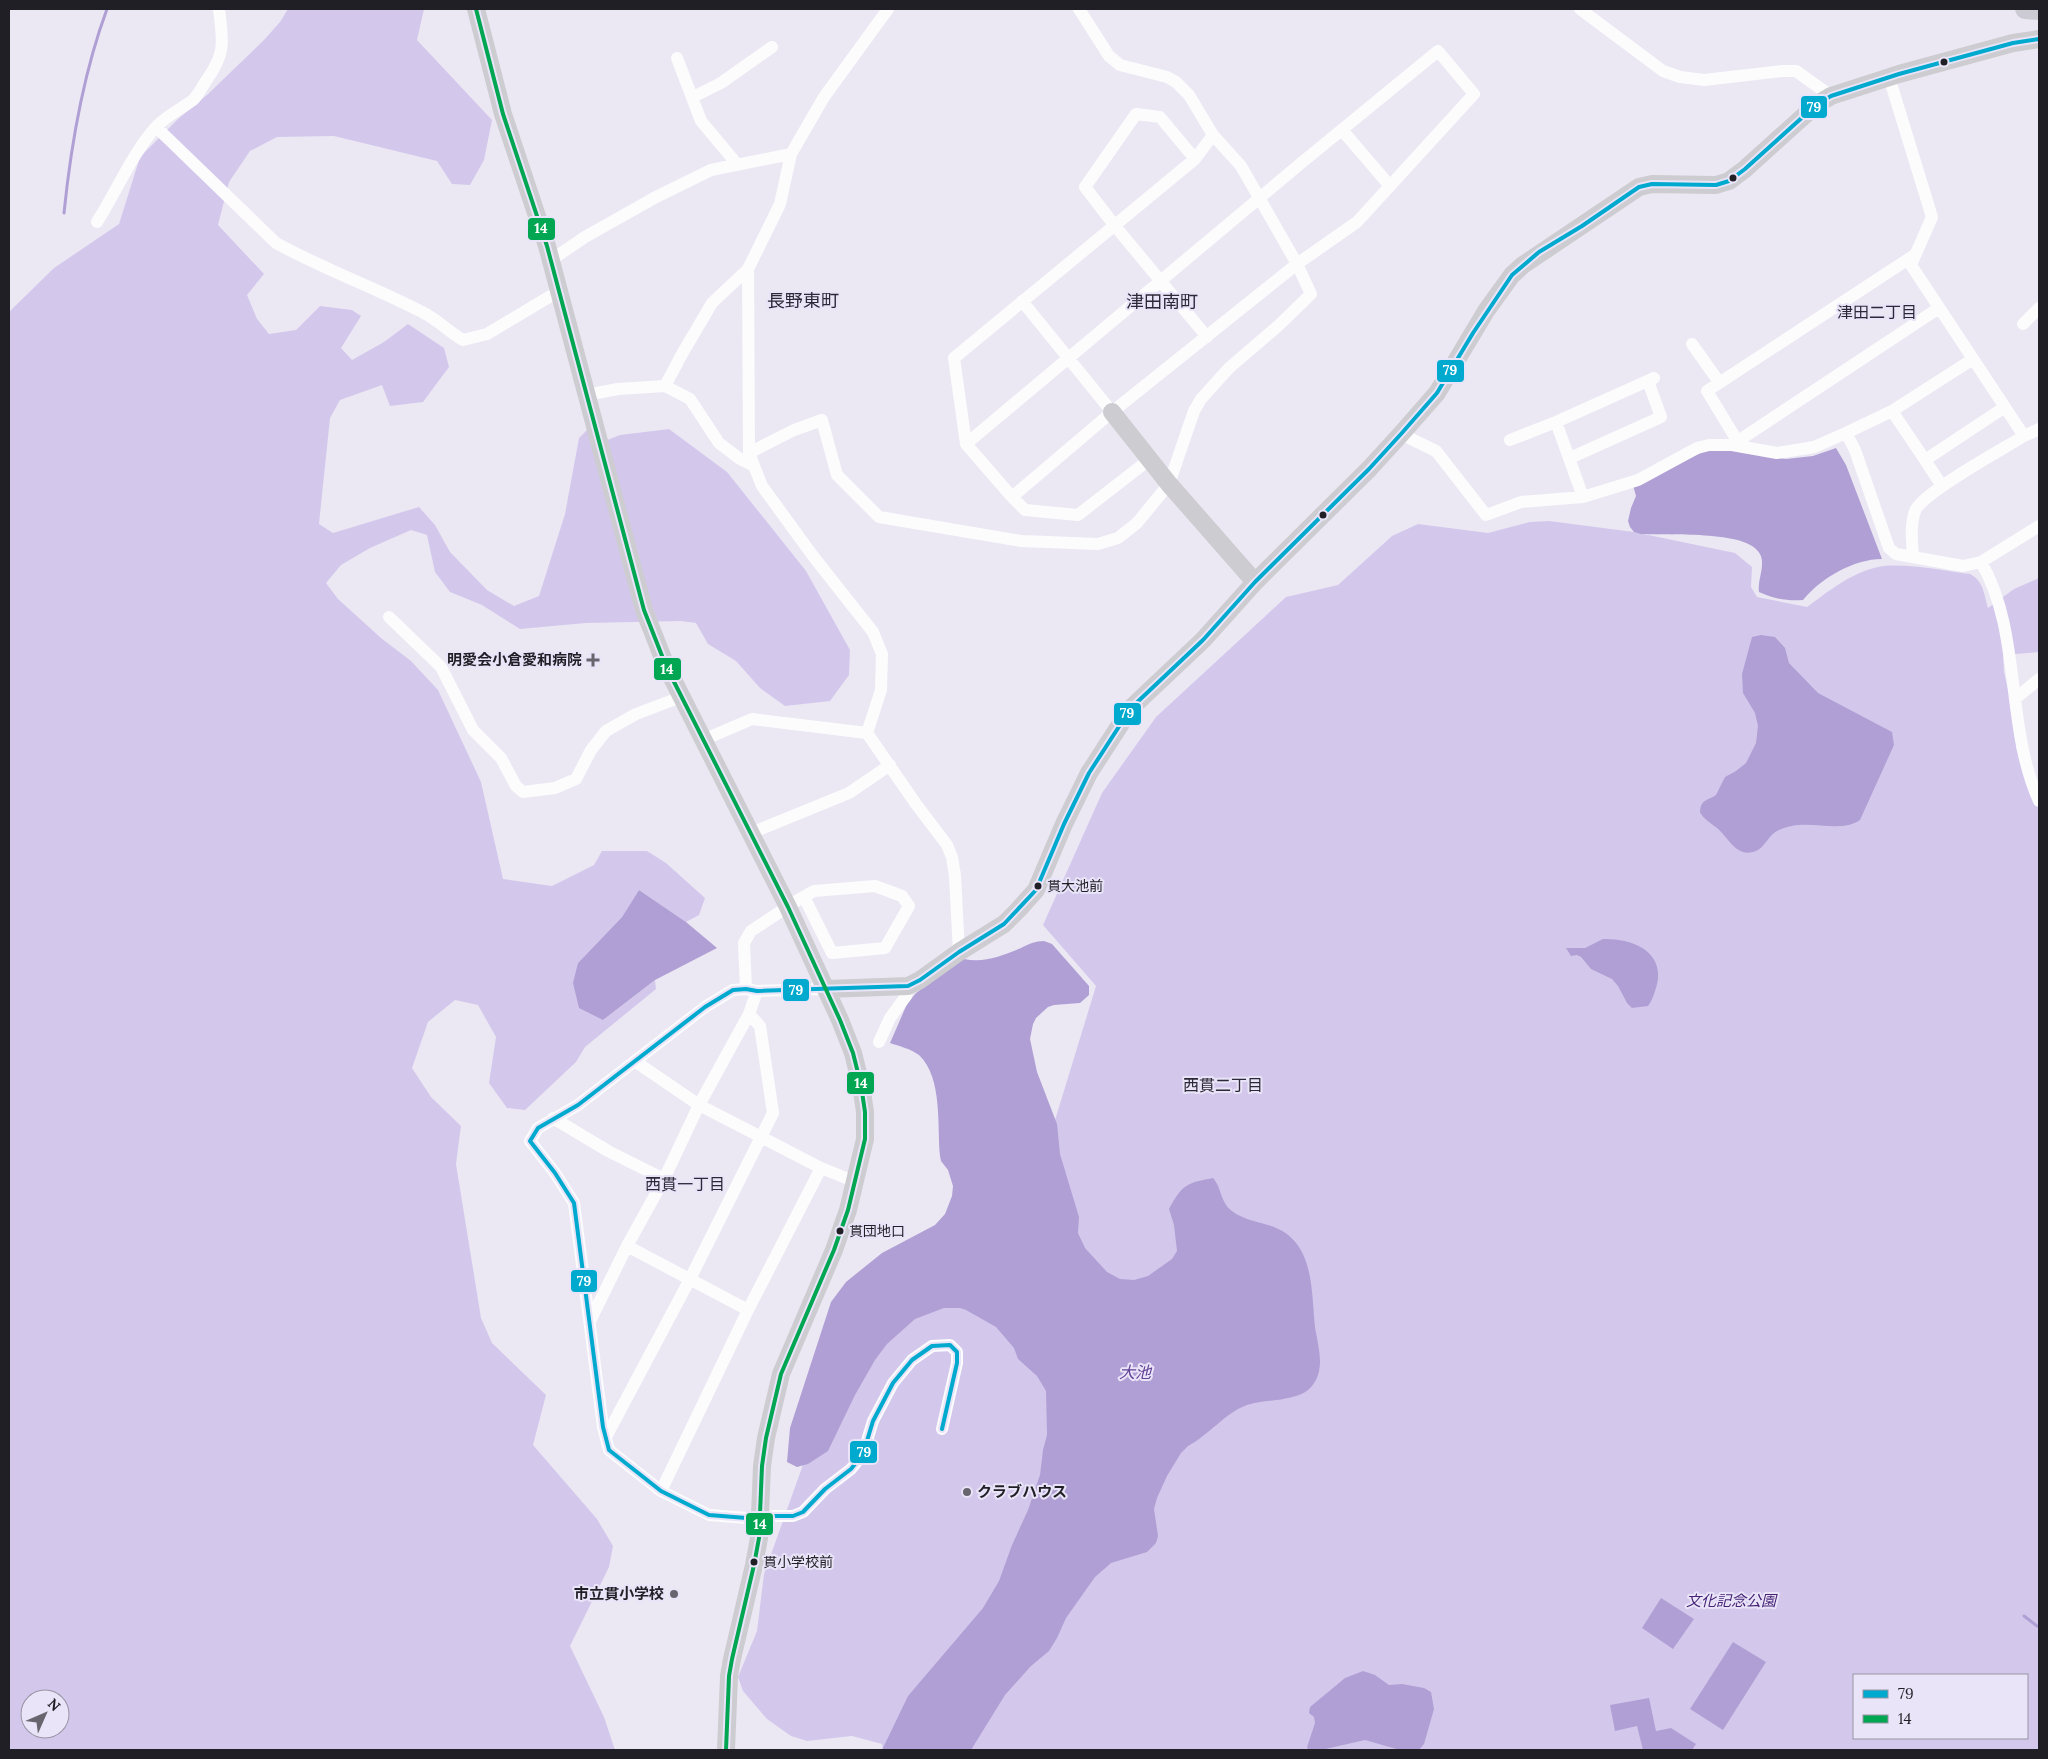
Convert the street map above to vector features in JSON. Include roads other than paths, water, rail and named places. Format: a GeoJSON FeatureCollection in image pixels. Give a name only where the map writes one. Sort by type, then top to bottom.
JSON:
{"type":"FeatureCollection","features":[{"type":"Feature","properties":{"kind":"main road"},"geometry":{"type":"LineString","coordinates":[[2025,9],[2039,10]]}},
{"type":"Feature","properties":{"kind":"street"},"geometry":{"type":"LineString","coordinates":[[97,222],[114,195],[123,174],[156,126],[195,99],[218,64],[222,50],[219,9]]}},
{"type":"Feature","properties":{"kind":"street"},"geometry":{"type":"LineString","coordinates":[[476,9],[503,114],[551,260],[644,610],[654,640],[702,740],[788,907],[827,990],[853,1053],[865,1112],[864,1139],[856,1182],[834,1250],[781,1374],[766,1438],[759,1538],[732,1659],[726,1750]]}},
{"type":"Feature","properties":{"kind":"street"},"geometry":{"type":"LineString","coordinates":[[665,386],[712,303],[748,269],[780,204],[791,154],[824,97],[888,9]]}},
{"type":"Feature","properties":{"kind":"street"},"geometry":{"type":"LineString","coordinates":[[586,395],[618,389],[665,386],[690,399],[719,443],[740,459],[750,459],[794,430],[822,420],[837,474],[879,517],[1021,541],[1098,544],[1118,538],[1137,522],[1169,484],[1194,411],[1201,399],[1230,368],[1311,294],[1297,264],[1241,166],[1213,135],[1189,95],[1176,82],[1167,77],[1120,65],[1109,56],[1079,9]]}},
{"type":"Feature","properties":{"kind":"street"},"geometry":{"type":"LineString","coordinates":[[1580,9],[1663,71],[1680,77],[1704,80],[1796,71],[1831,96]]}},
{"type":"Feature","properties":{"kind":"street"},"geometry":{"type":"LineString","coordinates":[[942,1429],[957,1357],[957,1352],[950,1346],[943,1345],[932,1346],[922,1351],[912,1360],[893,1383],[874,1421],[863,1454],[851,1469],[825,1489],[803,1512],[793,1516],[773,1516],[759,1519],[709,1515],[661,1491],[609,1450],[595,1367],[591,1319],[574,1203],[555,1173],[530,1141],[538,1128],[578,1105],[705,1007],[732,990],[827,990],[908,986],[1004,924],[1036,890],[1064,824],[1089,773],[1131,708],[1204,640],[1255,582],[1362,476],[1401,434],[1437,393],[1486,311],[1512,275],[1523,265],[1639,187],[1652,184],[1716,185],[1729,181],[1816,105],[1831,96],[1890,77],[2013,44],[2039,39]]}},
{"type":"Feature","properties":{"kind":"street"},"geometry":{"type":"LineString","coordinates":[[693,97],[721,83],[772,46]]}},
{"type":"Feature","properties":{"kind":"street"},"geometry":{"type":"LineString","coordinates":[[966,444],[1438,51],[1474,94],[1357,222],[1297,264],[1112,412],[1012,497]]}},
{"type":"Feature","properties":{"kind":"street"},"geometry":{"type":"LineString","coordinates":[[677,58],[701,121],[737,164]]}},
{"type":"Feature","properties":{"kind":"street"},"geometry":{"type":"LineString","coordinates":[[1890,77],[1932,217],[1911,265],[2024,436]]}},
{"type":"Feature","properties":{"kind":"street"},"geometry":{"type":"LineString","coordinates":[[1195,159],[1160,117],[1136,114],[1085,187],[1207,337]]}},
{"type":"Feature","properties":{"kind":"street"},"geometry":{"type":"LineString","coordinates":[[156,126],[276,243],[299,256],[344,274],[425,313],[463,340],[487,334],[559,291]]}},
{"type":"Feature","properties":{"kind":"street"},"geometry":{"type":"LineString","coordinates":[[1342,130],[1390,186]]}},
{"type":"Feature","properties":{"kind":"street"},"geometry":{"type":"LineString","coordinates":[[1150,459],[1078,515],[1024,510],[966,444],[954,358],[1195,159],[1213,135]]}},
{"type":"Feature","properties":{"kind":"street"},"geometry":{"type":"LineString","coordinates":[[551,260],[570,249],[585,237],[656,197],[711,170],[791,154]]}},
{"type":"Feature","properties":{"kind":"street"},"geometry":{"type":"LineString","coordinates":[[1735,444],[1707,391],[1916,254]]}},
{"type":"Feature","properties":{"kind":"street"},"geometry":{"type":"LineString","coordinates":[[748,269],[750,459],[762,486],[813,556],[873,632],[882,654],[881,690],[867,733]]}},
{"type":"Feature","properties":{"kind":"street"},"geometry":{"type":"LineString","coordinates":[[1022,301],[1169,484],[1255,582]]}},
{"type":"Feature","properties":{"kind":"street"},"geometry":{"type":"LineString","coordinates":[[1735,444],[1940,308]]}},
{"type":"Feature","properties":{"kind":"street"},"geometry":{"type":"LineString","coordinates":[[2023,324],[2039,308]]}},
{"type":"Feature","properties":{"kind":"street"},"geometry":{"type":"LineString","coordinates":[[1692,344],[1719,382]]}},
{"type":"Feature","properties":{"kind":"street"},"geometry":{"type":"LineString","coordinates":[[1401,434],[1436,451],[1486,515],[1521,502],[1583,497],[1638,480],[1697,448],[1709,445],[1735,444],[1777,453],[1814,446],[1892,412],[1973,359]]}},
{"type":"Feature","properties":{"kind":"street"},"geometry":{"type":"LineString","coordinates":[[1510,440],[1651,380],[1661,417],[1570,458]]}},
{"type":"Feature","properties":{"kind":"street"},"geometry":{"type":"LineString","coordinates":[[1925,460],[2005,408]]}},
{"type":"Feature","properties":{"kind":"street"},"geometry":{"type":"LineString","coordinates":[[1892,412],[1942,486]]}},
{"type":"Feature","properties":{"kind":"street"},"geometry":{"type":"LineString","coordinates":[[1556,422],[1583,497]]}},
{"type":"Feature","properties":{"kind":"street"},"geometry":{"type":"LineString","coordinates":[[1912,557],[1911,536],[1916,510],[1932,493],[2024,436],[2039,429]]}},
{"type":"Feature","properties":{"kind":"street"},"geometry":{"type":"LineString","coordinates":[[1846,433],[1855,450],[1890,548],[1896,554],[1963,566],[1981,562],[2039,526]]}},
{"type":"Feature","properties":{"kind":"street"},"geometry":{"type":"LineString","coordinates":[[1981,562],[1990,577],[2001,614],[2019,734],[2039,801]]}},
{"type":"Feature","properties":{"kind":"street"},"geometry":{"type":"LineString","coordinates":[[389,617],[441,667],[473,730],[501,758],[516,786],[523,792],[555,788],[576,779],[591,750],[606,730],[636,714],[681,697]]}},
{"type":"Feature","properties":{"kind":"street"},"geometry":{"type":"LineString","coordinates":[[2015,699],[2039,678]]}},
{"type":"Feature","properties":{"kind":"street"},"geometry":{"type":"LineString","coordinates":[[702,740],[752,719],[867,733],[940,834],[952,858],[959,952]]}},
{"type":"Feature","properties":{"kind":"street"},"geometry":{"type":"LineString","coordinates":[[751,833],[849,793],[890,766]]}},
{"type":"Feature","properties":{"kind":"street"},"geometry":{"type":"LineString","coordinates":[[591,1319],[627,1246],[664,1180],[699,1105],[749,1014],[752,990],[744,942],[751,931],[788,907],[804,897],[814,891],[875,886],[902,896],[909,906],[885,948],[832,953],[804,897]]}},
{"type":"Feature","properties":{"kind":"street"},"geometry":{"type":"LineString","coordinates":[[879,1042],[890,1018],[906,996],[908,986]]}},
{"type":"Feature","properties":{"kind":"street"},"geometry":{"type":"LineString","coordinates":[[606,1437],[690,1279],[773,1113],[760,1026],[749,1014]]}},
{"type":"Feature","properties":{"kind":"street"},"geometry":{"type":"LineString","coordinates":[[636,1062],[699,1105],[821,1168],[856,1182]]}},
{"type":"Feature","properties":{"kind":"street"},"geometry":{"type":"LineString","coordinates":[[553,1118],[608,1151],[664,1180]]}},
{"type":"Feature","properties":{"kind":"street"},"geometry":{"type":"LineString","coordinates":[[661,1491],[748,1310],[821,1168]]}},
{"type":"Feature","properties":{"kind":"street"},"geometry":{"type":"LineString","coordinates":[[627,1246],[748,1310]]}},
{"type":"Feature","properties":{"kind":"water"},"geometry":{"type":"Polygon","coordinates":[[[1836,448],[1846,465],[1882,559],[1860,562],[1839,571],[1819,584],[1803,600],[1781,599],[1759,592],[1762,559],[1752,546],[1723,537],[1705,535],[1641,534],[1634,532],[1630,527],[1628,521],[1636,496],[1633,485],[1707,450],[1724,449],[1786,459],[1813,456],[1836,448]]]}},
{"type":"Feature","properties":{"kind":"water"},"geometry":{"type":"Polygon","coordinates":[[[1761,635],[1775,637],[1785,648],[1789,663],[1818,693],[1892,732],[1894,745],[1860,820],[1842,826],[1799,825],[1788,827],[1774,833],[1758,850],[1745,852],[1734,847],[1700,812],[1703,802],[1716,795],[1725,777],[1746,763],[1756,743],[1758,726],[1755,713],[1743,693],[1742,674],[1752,637],[1761,635]]]}},
{"type":"Feature","properties":{"kind":"water"},"geometry":{"type":"Polygon","coordinates":[[[639,890],[686,922],[717,948],[655,980],[603,1020],[579,1008],[573,983],[578,963],[622,917],[639,890]]]}},
{"type":"Feature","properties":{"kind":"water"},"geometry":{"type":"Polygon","coordinates":[[[1603,939],[1625,941],[1645,950],[1652,956],[1657,965],[1658,976],[1652,1000],[1648,1006],[1632,1008],[1612,979],[1591,969],[1581,957],[1577,955],[1571,956],[1566,948],[1585,948],[1603,939]]]}},
{"type":"Feature","properties":{"kind":"water","name":"大池"},"geometry":{"type":"Polygon","coordinates":[[[1044,941],[1052,944],[1089,986],[1089,995],[1080,1003],[1048,1007],[1036,1018],[1030,1039],[1037,1072],[1057,1124],[1060,1154],[1079,1217],[1078,1233],[1085,1248],[1107,1272],[1120,1279],[1134,1280],[1148,1276],[1172,1259],[1177,1251],[1174,1225],[1169,1209],[1178,1195],[1186,1186],[1213,1178],[1225,1203],[1232,1211],[1247,1219],[1274,1227],[1287,1234],[1297,1244],[1304,1256],[1311,1284],[1320,1357],[1319,1372],[1312,1386],[1306,1391],[1291,1397],[1247,1405],[1231,1413],[1181,1453],[1167,1476],[1157,1498],[1154,1509],[1158,1536],[1156,1543],[1147,1552],[1111,1563],[1095,1577],[1066,1618],[1049,1651],[1031,1666],[1005,1695],[971,1750],[882,1750],[908,1696],[983,1608],[999,1581],[1040,1475],[1047,1435],[1046,1391],[1037,1376],[1018,1359],[1014,1348],[996,1327],[966,1310],[944,1308],[915,1319],[887,1344],[875,1360],[855,1395],[828,1451],[808,1464],[797,1467],[787,1462],[790,1428],[831,1302],[846,1282],[882,1253],[935,1225],[945,1214],[952,1196],[953,1186],[948,1170],[941,1161],[940,1156],[937,1103],[932,1076],[927,1065],[919,1055],[909,1049],[890,1043],[907,1004],[916,993],[964,959],[979,960],[993,958],[1032,943],[1044,941]]]}},
{"type":"Feature","properties":{"kind":"water"},"geometry":{"type":"Polygon","coordinates":[[[1661,1598],[1694,1619],[1673,1649],[1642,1628],[1661,1598]]]}},
{"type":"Feature","properties":{"kind":"water"},"geometry":{"type":"Polygon","coordinates":[[[1733,1642],[1766,1662],[1723,1730],[1690,1709],[1733,1642]]]}},
{"type":"Feature","properties":{"kind":"water"},"geometry":{"type":"Polygon","coordinates":[[[1363,1671],[1375,1675],[1389,1685],[1402,1684],[1424,1688],[1431,1692],[1434,1709],[1424,1744],[1419,1750],[1400,1750],[1365,1740],[1321,1750],[1308,1749],[1315,1723],[1314,1717],[1309,1713],[1310,1707],[1345,1678],[1363,1671]]]}},
{"type":"Feature","properties":{"kind":"water"},"geometry":{"type":"Polygon","coordinates":[[[1649,1698],[1656,1731],[1671,1728],[1696,1744],[1692,1750],[1643,1750],[1637,1726],[1615,1731],[1610,1705],[1649,1698]]]}},
{"type":"Feature","properties":{"kind":"waterway"},"geometry":{"type":"LineString","coordinates":[[64,213],[70,161],[79,110],[91,59],[107,9]]}},
{"type":"Feature","properties":{"kind":"waterway"},"geometry":{"type":"LineString","coordinates":[[2024,1616],[2037,1626]]}},
{"type":"Feature","properties":{"kind":"place","name":"明愛会小倉愛和病院"},"geometry":{"type":"Point","coordinates":[593,660]}},
{"type":"Feature","properties":{"kind":"place","name":"貫大池前"},"geometry":{"type":"Point","coordinates":[1038,886]}},
{"type":"Feature","properties":{"kind":"place","name":"貫団地口"},"geometry":{"type":"Point","coordinates":[840,1231]}},
{"type":"Feature","properties":{"kind":"place","name":"クラブハウス"},"geometry":{"type":"Point","coordinates":[967,1492]}},
{"type":"Feature","properties":{"kind":"place","name":"貫小学校前"},"geometry":{"type":"Point","coordinates":[754,1562]}},
{"type":"Feature","properties":{"kind":"place","name":"市立貫小学校"},"geometry":{"type":"Point","coordinates":[674,1594]}},
{"type":"Feature","properties":{"kind":"district","name":"長野東町"},"geometry":{"type":"Point","coordinates":[803,301]}},
{"type":"Feature","properties":{"kind":"district","name":"津田南町"},"geometry":{"type":"Point","coordinates":[1162,302]}},
{"type":"Feature","properties":{"kind":"district","name":"津田二丁目"},"geometry":{"type":"Point","coordinates":[1877,312]}},
{"type":"Feature","properties":{"kind":"district","name":"西貫二丁目"},"geometry":{"type":"Point","coordinates":[1223,1085]}},
{"type":"Feature","properties":{"kind":"district","name":"西貫一丁目"},"geometry":{"type":"Point","coordinates":[685,1184]}},
{"type":"Feature","properties":{"kind":"park label","name":"文化記念公園"},"geometry":{"type":"Point","coordinates":[1731,1601]}}]}
